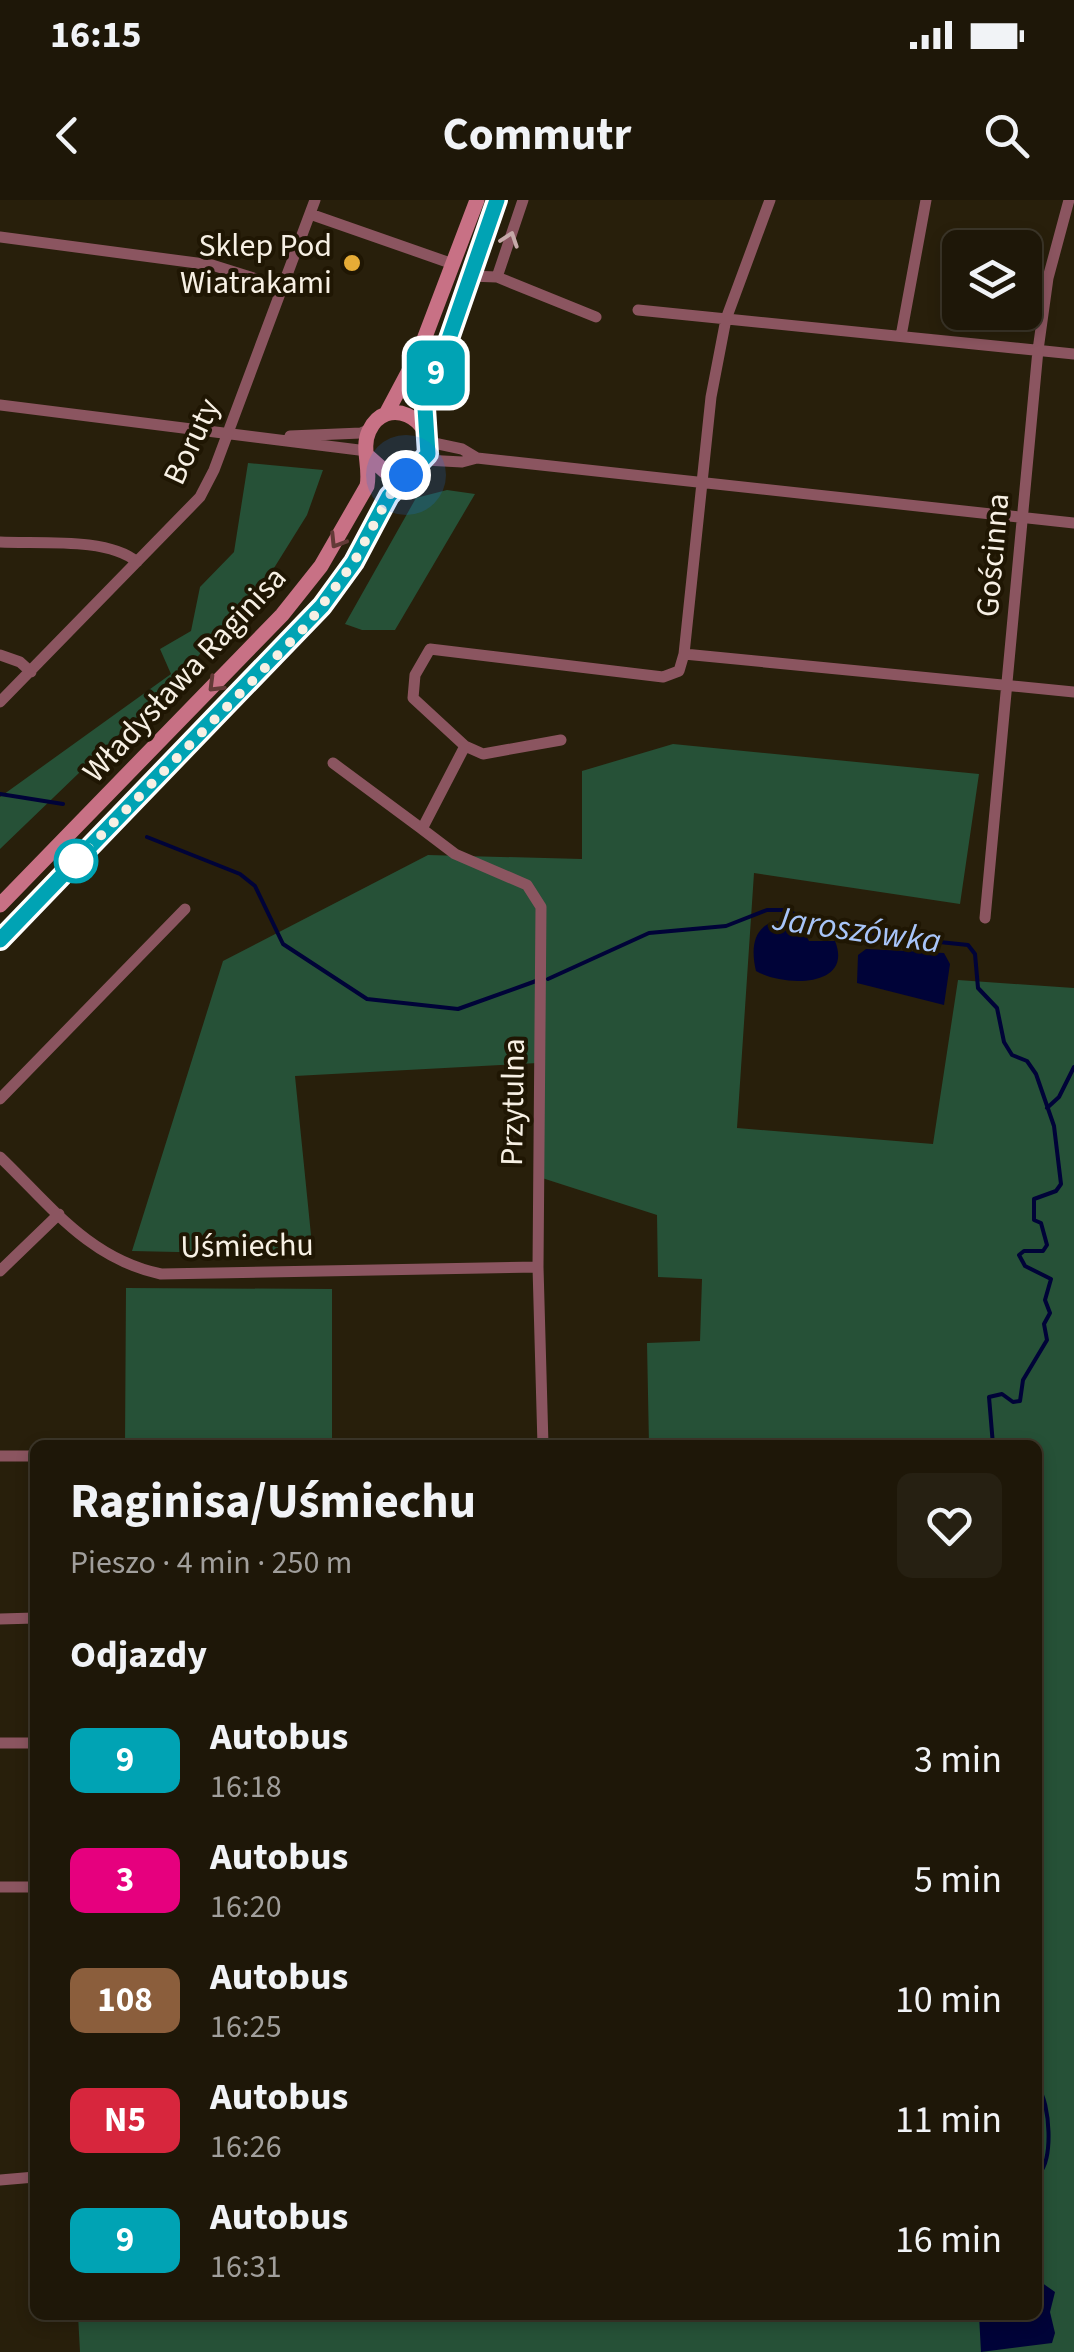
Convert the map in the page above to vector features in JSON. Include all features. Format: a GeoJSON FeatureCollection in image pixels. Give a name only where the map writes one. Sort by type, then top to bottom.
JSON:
{"type":"FeatureCollection","features":[{"type":"Feature","properties":{"kind":"main road"},"geometry":{"type":"LineString","coordinates":[[477,200],[407,381],[386,414],[370,429],[368,454],[382,472],[406,475],[425,460],[425,408],[497,200]]}},
{"type":"Feature","properties":{"kind":"main road"},"geometry":{"type":"LineString","coordinates":[[386,414],[406,414],[427,434]]}},
{"type":"Feature","properties":{"kind":"main road","name":"Władysława Raginisa"},"geometry":{"type":"LineString","coordinates":[[0,904],[282,615],[321,566],[352,516],[367,486],[368,454]]}},
{"type":"Feature","properties":{"kind":"main road","name":"Władysława Raginisa"},"geometry":{"type":"LineString","coordinates":[[0,940],[308,624],[354,562],[389,496],[406,475]]}},
{"type":"Feature","properties":{"kind":"street","name":"Boruty"},"geometry":{"type":"LineString","coordinates":[[0,702],[200,497],[228,433],[315,200]]}},
{"type":"Feature","properties":{"kind":"street"},"geometry":{"type":"LineString","coordinates":[[497,277],[523,200]]}},
{"type":"Feature","properties":{"kind":"street"},"geometry":{"type":"LineString","coordinates":[[562,740],[484,754],[465,746],[413,698],[415,675],[430,650],[663,677],[679,671],[711,397],[726,319],[770,200]]}},
{"type":"Feature","properties":{"kind":"street"},"geometry":{"type":"LineString","coordinates":[[902,336],[926,200]]}},
{"type":"Feature","properties":{"kind":"street","name":"Gościnna"},"geometry":{"type":"LineString","coordinates":[[986,918],[1038,350],[1048,278],[1068,200]]}},
{"type":"Feature","properties":{"kind":"street"},"geometry":{"type":"LineString","coordinates":[[310,214],[454,264]]}},
{"type":"Feature","properties":{"kind":"street"},"geometry":{"type":"LineString","coordinates":[[0,237],[212,264],[282,287]]}},
{"type":"Feature","properties":{"kind":"street"},"geometry":{"type":"LineString","coordinates":[[470,276],[497,277],[596,316]]}},
{"type":"Feature","properties":{"kind":"street"},"geometry":{"type":"LineString","coordinates":[[638,310],[1074,354]]}},
{"type":"Feature","properties":{"kind":"street"},"geometry":{"type":"LineString","coordinates":[[0,405],[368,454]]}},
{"type":"Feature","properties":{"kind":"street"},"geometry":{"type":"LineString","coordinates":[[257,437],[361,433],[370,429]]}},
{"type":"Feature","properties":{"kind":"street"},"geometry":{"type":"LineString","coordinates":[[427,434],[476,458]]}},
{"type":"Feature","properties":{"kind":"street"},"geometry":{"type":"LineString","coordinates":[[425,460],[462,462],[476,458],[1074,523]]}},
{"type":"Feature","properties":{"kind":"street"},"geometry":{"type":"LineString","coordinates":[[0,542],[107,547],[126,553],[137,562]]}},
{"type":"Feature","properties":{"kind":"street"},"geometry":{"type":"LineString","coordinates":[[684,654],[1074,692]]}},
{"type":"Feature","properties":{"kind":"street"},"geometry":{"type":"LineString","coordinates":[[0,655],[20,662],[31,672]]}},
{"type":"Feature","properties":{"kind":"street"},"geometry":{"type":"LineString","coordinates":[[422,828],[465,746]]}},
{"type":"Feature","properties":{"kind":"street","name":"Przytulna"},"geometry":{"type":"LineString","coordinates":[[333,763],[455,854],[528,885],[540,907],[538,1267],[543,1440]]}},
{"type":"Feature","properties":{"kind":"street"},"geometry":{"type":"LineString","coordinates":[[0,1099],[185,909]]}},
{"type":"Feature","properties":{"kind":"street","name":"Uśmiechu"},"geometry":{"type":"LineString","coordinates":[[0,1157],[94,1248],[114,1260],[161,1274],[538,1267]]}},
{"type":"Feature","properties":{"kind":"street"},"geometry":{"type":"LineString","coordinates":[[0,1271],[59,1214]]}},
{"type":"Feature","properties":{"kind":"street"},"geometry":{"type":"LineString","coordinates":[[0,1456],[30,1456]]}},
{"type":"Feature","properties":{"kind":"street"},"geometry":{"type":"LineString","coordinates":[[0,1619],[30,1618]]}},
{"type":"Feature","properties":{"kind":"street"},"geometry":{"type":"LineString","coordinates":[[0,1743],[30,1742]]}},
{"type":"Feature","properties":{"kind":"street"},"geometry":{"type":"LineString","coordinates":[[0,1887],[30,1886]]}},
{"type":"Feature","properties":{"kind":"street"},"geometry":{"type":"LineString","coordinates":[[0,2180],[30,2177]]}},
{"type":"Feature","properties":{"kind":"green space"},"geometry":{"type":"Polygon","coordinates":[[[248,463],[323,470],[307,515],[274,568],[187,669],[0,849],[0,797],[171,674],[160,649],[191,631],[200,587],[234,552],[248,463]]]}},
{"type":"Feature","properties":{"kind":"green space"},"geometry":{"type":"Polygon","coordinates":[[[447,490],[475,494],[395,630],[362,630],[345,624],[416,498],[447,490]]]}},
{"type":"Feature","properties":{"kind":"green space"},"geometry":{"type":"Polygon","coordinates":[[[673,744],[979,774],[960,904],[754,873],[737,1128],[933,1144],[958,980],[1074,988],[1074,2352],[80,2352],[78,2320],[1042,2320],[1042,1440],[649,1440],[647,1343],[700,1341],[702,1279],[658,1277],[657,1215],[539,1177],[538,1063],[295,1076],[313,1255],[132,1251],[223,961],[428,855],[582,859],[582,771],[673,744]]]}},
{"type":"Feature","properties":{"kind":"green space"},"geometry":{"type":"Polygon","coordinates":[[[126,1288],[332,1289],[332,1440],[125,1440],[126,1288]]]}},
{"type":"Feature","properties":{"kind":"shaded area"},"geometry":{"type":"Polygon","coordinates":[[[776,921],[802,928],[809,941],[835,941],[838,956],[834,968],[813,980],[798,981],[756,971],[755,940],[762,928],[776,921]]]}},
{"type":"Feature","properties":{"kind":"shaded area"},"geometry":{"type":"Polygon","coordinates":[[[866,949],[944,953],[950,964],[944,1005],[857,983],[858,955],[866,949]]]}},
{"type":"Feature","properties":{"kind":"shaded area"},"geometry":{"type":"Polygon","coordinates":[[[1042,2283],[1055,2292],[1050,2312],[1055,2333],[1052,2343],[981,2352],[979,2320],[1042,2320],[1042,2283]]]}},
{"type":"Feature","properties":{"kind":"waterway"},"geometry":{"type":"LineString","coordinates":[[0,794],[63,804]]}},
{"type":"Feature","properties":{"kind":"waterway","name":"Jaroszówka"},"geometry":{"type":"LineString","coordinates":[[147,837],[240,874],[255,886],[283,944],[367,999],[458,1009],[536,981]]}},
{"type":"Feature","properties":{"kind":"waterway","name":"Jaroszówka"},"geometry":{"type":"LineString","coordinates":[[548,979],[649,933],[726,926],[767,910],[782,910],[838,927],[892,937],[968,945],[975,954],[978,988],[997,1008],[1004,1042],[1012,1055],[1027,1061],[1036,1074],[1054,1126],[1061,1184],[1056,1191],[1034,1199],[1034,1220],[1041,1223],[1047,1245],[1043,1251],[1024,1251],[1019,1255],[1025,1266],[1051,1279],[1045,1300],[1050,1313],[1044,1324],[1047,1340],[1023,1380],[1020,1401],[1013,1402],[1002,1394],[989,1397],[993,1440]]}},
{"type":"Feature","properties":{"kind":"waterway"},"geometry":{"type":"LineString","coordinates":[[1047,1108],[1059,1097],[1074,1067]]}},
{"type":"Feature","properties":{"kind":"waterway","name":"Jaroszówka"},"geometry":{"type":"LineString","coordinates":[[1042,2095],[1048,2132],[1042,2169]]}},
{"type":"Feature","properties":{"kind":"bus line","name":"9"},"geometry":{"type":"LineString","coordinates":[[0,940],[308,624],[354,562],[389,496],[425,460],[430,442],[424,426],[425,408],[497,200]]}},
{"type":"Feature","properties":{"kind":"place","name":"Sklep Pod Wiatrakami"},"geometry":{"type":"Point","coordinates":[352,263]}},
{"type":"Feature","properties":{"kind":"route"},"geometry":{"type":"LineString","coordinates":[[76,861],[308,624],[354,562],[389,496],[406,475]]}}]}
